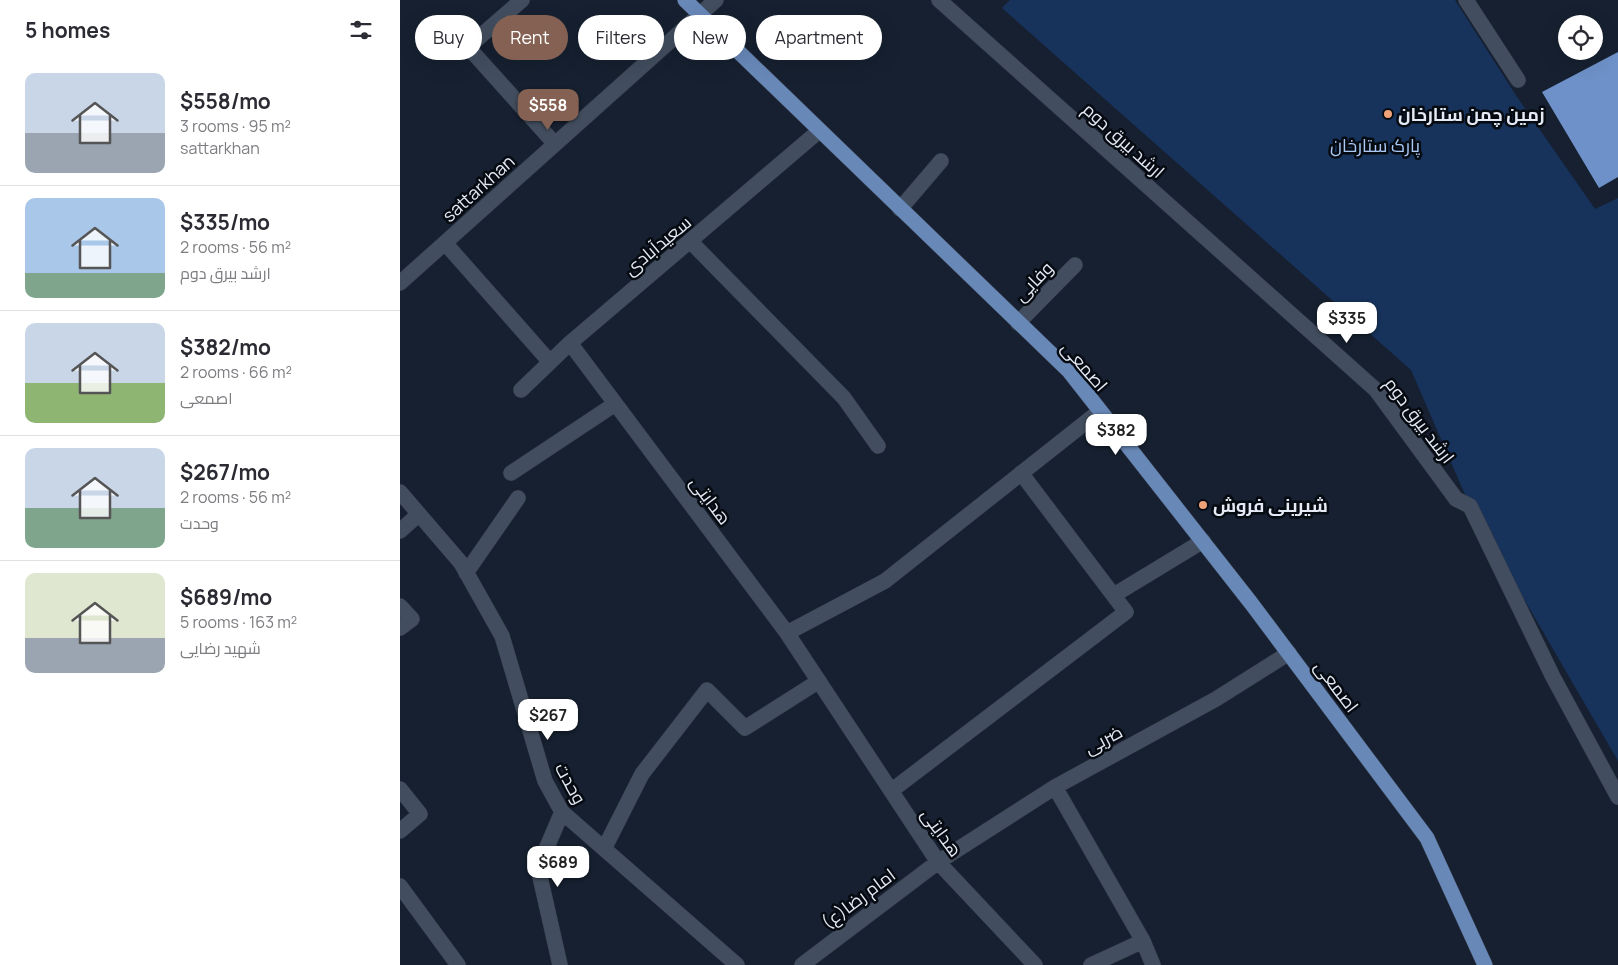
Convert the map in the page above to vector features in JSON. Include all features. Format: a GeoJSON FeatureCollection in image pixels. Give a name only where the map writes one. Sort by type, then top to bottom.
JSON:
{"type":"FeatureCollection","features":[{"type":"Feature","properties":{"kind":"main road","name":"اصمعی"},"geometry":{"type":"LineString","coordinates":[[685,0],[699,15]]}},
{"type":"Feature","properties":{"kind":"main road","name":"اصمعی"},"geometry":{"type":"LineString","coordinates":[[746,60],[1069,372],[1203,541],[1427,838],[1485,965]]}},
{"type":"Feature","properties":{"kind":"street"},"geometry":{"type":"LineString","coordinates":[[522,0],[468,47],[555,144]]}},
{"type":"Feature","properties":{"kind":"street","name":"sattarkhan"},"geometry":{"type":"LineString","coordinates":[[699,15],[716,0]]}},
{"type":"Feature","properties":{"kind":"street","name":"ارشد بیرق دوم"},"geometry":{"type":"LineString","coordinates":[[938,0],[1376,390],[1456,499],[1470,506],[1553,677],[1618,797]]}},
{"type":"Feature","properties":{"kind":"street"},"geometry":{"type":"LineString","coordinates":[[1466,0],[1518,80]]}},
{"type":"Feature","properties":{"kind":"street","name":"sattarkhan"},"geometry":{"type":"LineString","coordinates":[[400,283],[674,37]]}},
{"type":"Feature","properties":{"kind":"street","name":"سعیدآبادی"},"geometry":{"type":"LineString","coordinates":[[521,390],[570,344],[819,131]]}},
{"type":"Feature","properties":{"kind":"street"},"geometry":{"type":"LineString","coordinates":[[900,209],[941,161]]}},
{"type":"Feature","properties":{"kind":"street"},"geometry":{"type":"LineString","coordinates":[[690,241],[844,398],[878,446]]}},
{"type":"Feature","properties":{"kind":"street"},"geometry":{"type":"LineString","coordinates":[[444,243],[550,362]]}},
{"type":"Feature","properties":{"kind":"street","name":"وفایی"},"geometry":{"type":"LineString","coordinates":[[1018,323],[1075,265]]}},
{"type":"Feature","properties":{"kind":"street","name":"هدایتی"},"geometry":{"type":"LineString","coordinates":[[570,344],[787,633],[938,862],[1031,958],[1035,965]]}},
{"type":"Feature","properties":{"kind":"street"},"geometry":{"type":"LineString","coordinates":[[511,473],[615,404]]}},
{"type":"Feature","properties":{"kind":"street"},"geometry":{"type":"LineString","coordinates":[[787,633],[885,581],[1100,411]]}},
{"type":"Feature","properties":{"kind":"street"},"geometry":{"type":"LineString","coordinates":[[891,791],[1126,612],[1021,473]]}},
{"type":"Feature","properties":{"kind":"street","name":"وحدت"},"geometry":{"type":"LineString","coordinates":[[400,492],[461,563],[502,636],[544,781],[562,812],[737,965]]}},
{"type":"Feature","properties":{"kind":"street"},"geometry":{"type":"LineString","coordinates":[[466,573],[518,498]]}},
{"type":"Feature","properties":{"kind":"street"},"geometry":{"type":"LineString","coordinates":[[400,531],[419,514]]}},
{"type":"Feature","properties":{"kind":"street"},"geometry":{"type":"LineString","coordinates":[[1114,595],[1203,541]]}},
{"type":"Feature","properties":{"kind":"street"},"geometry":{"type":"LineString","coordinates":[[400,606],[412,619],[400,628]]}},
{"type":"Feature","properties":{"kind":"street","name":"ضربی"},"geometry":{"type":"LineString","coordinates":[[938,862],[1054,787],[1216,700],[1289,653]]}},
{"type":"Feature","properties":{"kind":"street"},"geometry":{"type":"LineString","coordinates":[[604,849],[642,774],[706,690],[745,728],[819,681]]}},
{"type":"Feature","properties":{"kind":"street"},"geometry":{"type":"LineString","coordinates":[[1054,787],[1143,941],[1153,965]]}},
{"type":"Feature","properties":{"kind":"street"},"geometry":{"type":"LineString","coordinates":[[400,789],[420,814],[400,831]]}},
{"type":"Feature","properties":{"kind":"street"},"geometry":{"type":"LineString","coordinates":[[560,965],[538,868],[562,812]]}},
{"type":"Feature","properties":{"kind":"street","name":"امام رضا(ع)"},"geometry":{"type":"LineString","coordinates":[[802,965],[938,862]]}},
{"type":"Feature","properties":{"kind":"street"},"geometry":{"type":"LineString","coordinates":[[400,886],[458,965]]}},
{"type":"Feature","properties":{"kind":"street"},"geometry":{"type":"LineString","coordinates":[[1091,965],[1143,941]]}},
{"type":"Feature","properties":{"kind":"green space","name":"پارک ستارخان"},"geometry":{"type":"Polygon","coordinates":[[[1010,0],[1455,0],[1517,97],[1595,209],[1618,198],[1618,761],[1470,506],[1411,370],[1002,8],[1010,0]]]}},
{"type":"Feature","properties":{"kind":"building"},"geometry":{"type":"Polygon","coordinates":[[[1618,52],[1618,177],[1599,188],[1542,92],[1618,52]]]}},
{"type":"Feature","properties":{"kind":"place","name":"زمین چمن ستارخان"},"geometry":{"type":"Point","coordinates":[1388,114]}},
{"type":"Feature","properties":{"kind":"place","name":"شیرینی فروش"},"geometry":{"type":"Point","coordinates":[1203,505]}}]}
